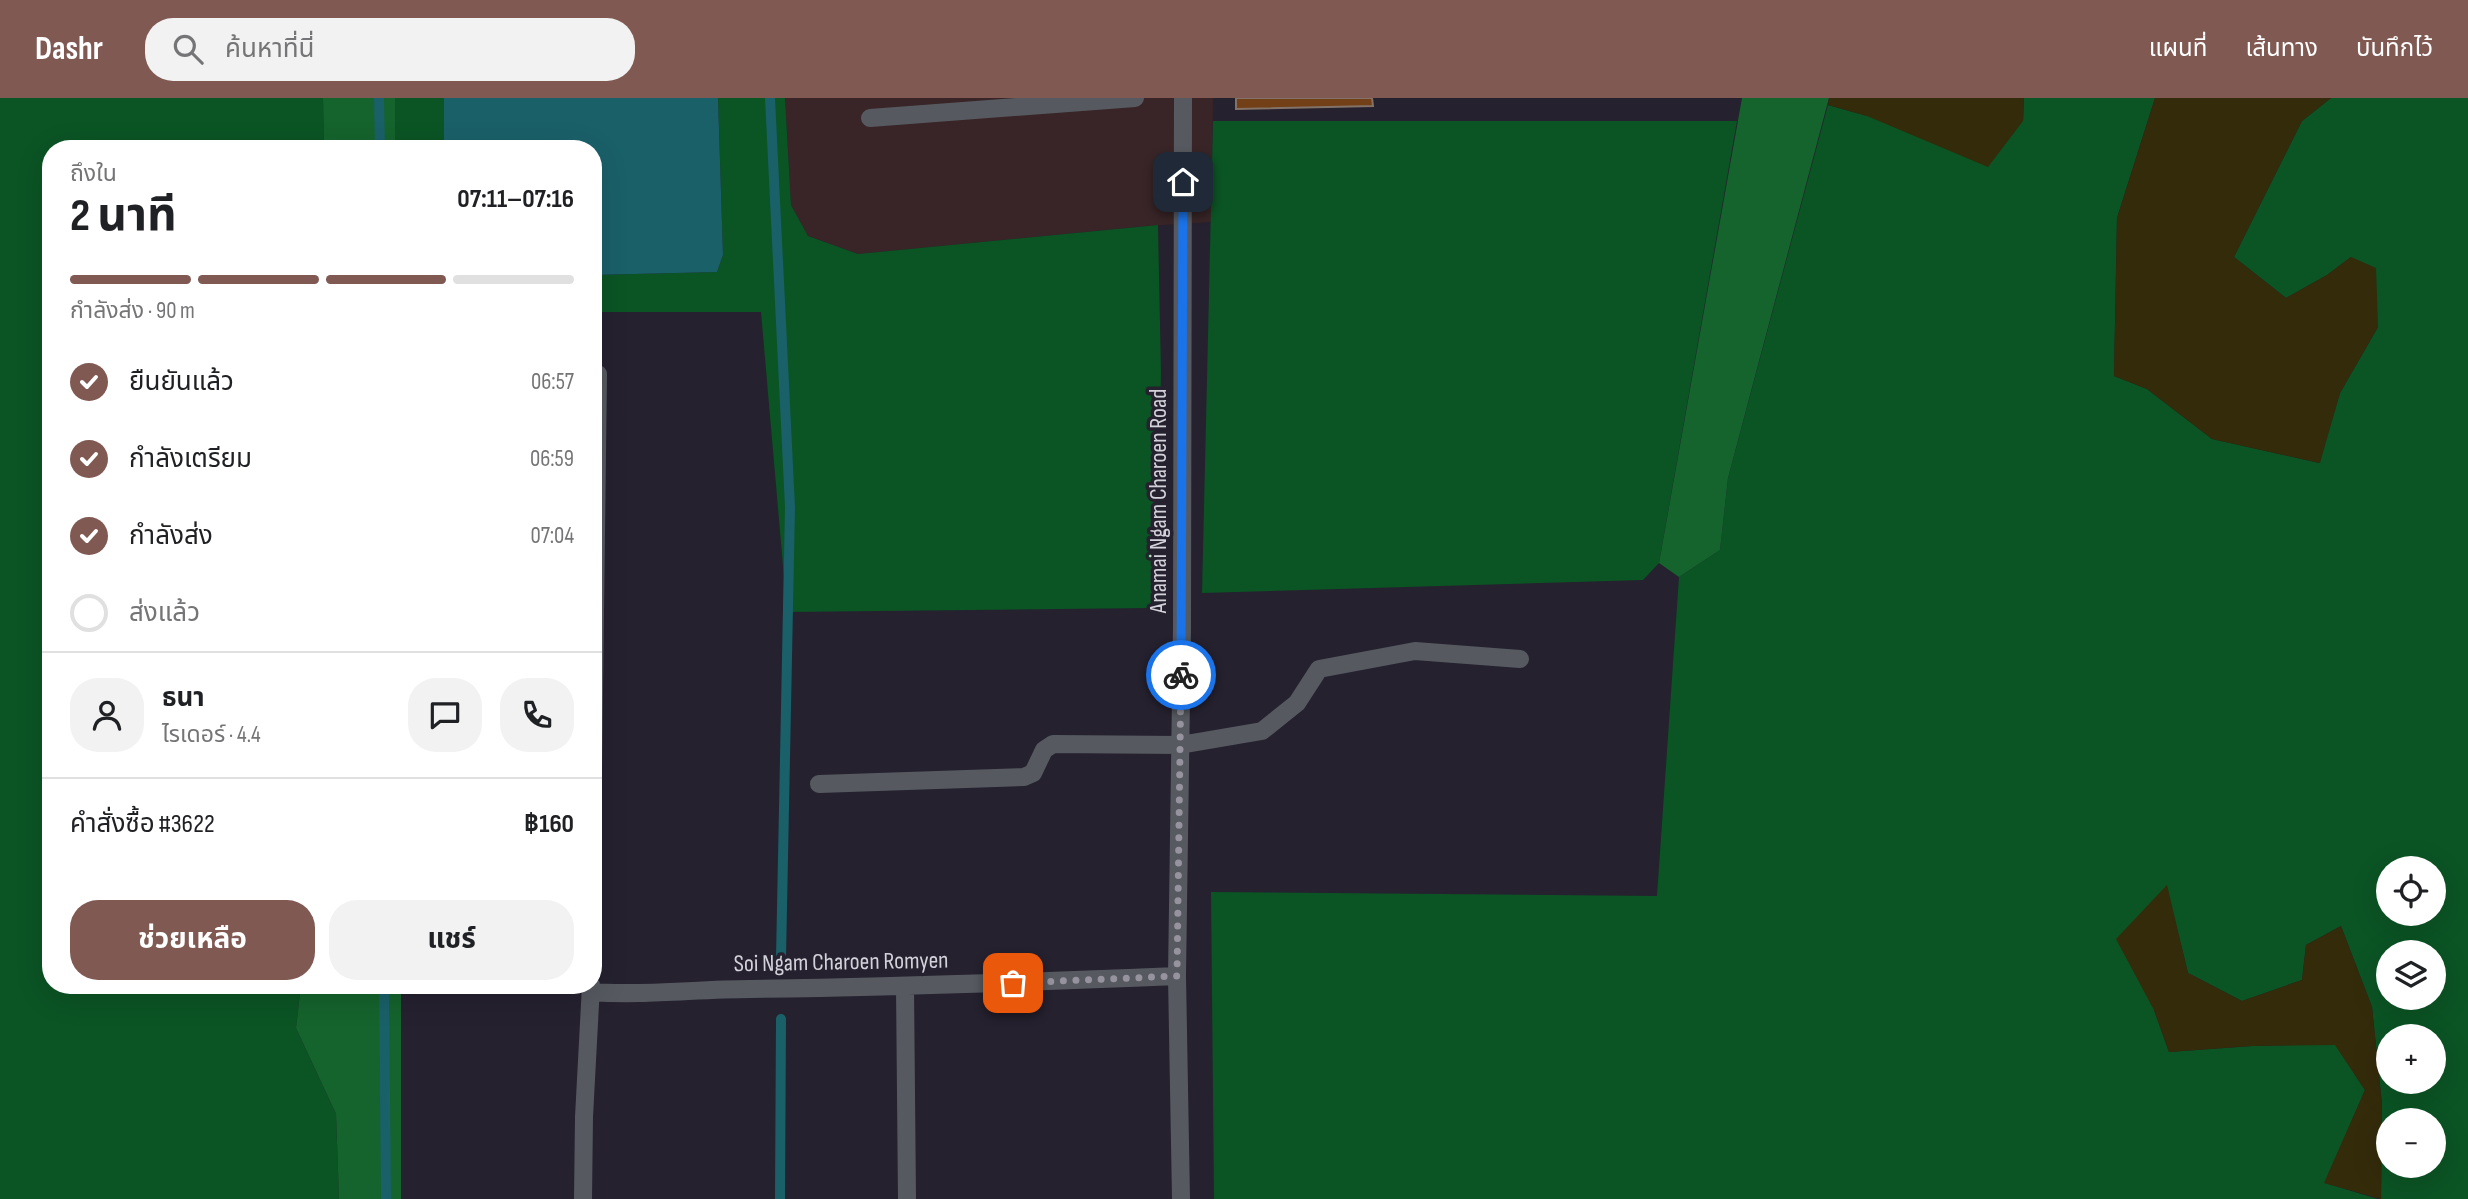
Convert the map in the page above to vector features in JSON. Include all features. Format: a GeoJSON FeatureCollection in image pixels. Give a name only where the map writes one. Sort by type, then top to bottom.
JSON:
{"type":"FeatureCollection","features":[{"type":"Feature","properties":{"kind":"street"},"geometry":{"type":"LineString","coordinates":[[870,118],[1135,98]]}},
{"type":"Feature","properties":{"kind":"street","name":"Anamai Ngam Charoen Road"},"geometry":{"type":"LineString","coordinates":[[1181,1199],[1177,976],[1183,98]]}},
{"type":"Feature","properties":{"kind":"street"},"geometry":{"type":"LineString","coordinates":[[819,784],[1024,777],[1033,773],[1044,750],[1053,744],[1180,745],[1262,732],[1297,703],[1319,669],[1415,651],[1520,659]]}},
{"type":"Feature","properties":{"kind":"street","name":"Soi Ngam Charoen Romyen"},"geometry":{"type":"LineString","coordinates":[[602,990],[623,994],[719,989],[905,987],[1177,976]]}},
{"type":"Feature","properties":{"kind":"street"},"geometry":{"type":"LineString","coordinates":[[905,987],[907,1199]]}},
{"type":"Feature","properties":{"kind":"street","name":"Soi Ngam Charoen Romyen"},"geometry":{"type":"LineString","coordinates":[[583,1199],[591,994]]}},
{"type":"Feature","properties":{"kind":"shaded area"},"geometry":{"type":"Polygon","coordinates":[[[785,98],[1213,98],[1211,222],[858,254],[808,236],[791,205],[785,98]]]}},
{"type":"Feature","properties":{"kind":"green space"},"geometry":{"type":"Polygon","coordinates":[[[0,98],[323,98],[324,140],[42,140],[42,994],[300,994],[296,1028],[336,1114],[339,1199],[0,1199],[0,98]]]}},
{"type":"Feature","properties":{"kind":"green space"},"geometry":{"type":"Polygon","coordinates":[[[323,98],[395,98],[395,140],[324,140],[323,98]]]}},
{"type":"Feature","properties":{"kind":"green space"},"geometry":{"type":"Polygon","coordinates":[[[395,98],[444,98],[444,140],[395,140],[395,98]]]}},
{"type":"Feature","properties":{"kind":"green space"},"geometry":{"type":"Polygon","coordinates":[[[718,98],[785,98],[791,205],[808,236],[858,254],[1158,225],[1161,373],[1156,602],[1151,608],[787,612],[761,312],[602,312],[602,275],[717,272],[723,255],[718,98]]]}},
{"type":"Feature","properties":{"kind":"green space"},"geometry":{"type":"Polygon","coordinates":[[[1742,98],[1829,98],[1728,478],[1720,550],[1679,577],[1659,563],[1742,98]]]}},
{"type":"Feature","properties":{"kind":"green space"},"geometry":{"type":"Polygon","coordinates":[[[2024,98],[2155,98],[2117,218],[2114,376],[2147,389],[2212,439],[2319,463],[2340,393],[2378,327],[2351,257],[2327,275],[2286,298],[2234,257],[2302,121],[2331,98],[2468,98],[2468,1199],[2381,1199],[2381,1178],[2446,1178],[2446,1108],[2382,1108],[2381,1094],[2446,1094],[2446,1024],[2376,1024],[2376,1046],[2372,1007],[2341,926],[2306,945],[2302,980],[2242,1001],[2188,973],[2166,885],[2154,1010],[2169,1052],[2335,1044],[2365,1090],[2325,1183],[2378,1199],[1214,1199],[1211,892],[1657,896],[1679,577],[1720,550],[1728,478],[1828,105],[1867,116],[2023,121],[2024,98]]]}},
{"type":"Feature","properties":{"kind":"green space"},"geometry":{"type":"Polygon","coordinates":[[[1213,121],[1737,121],[1659,563],[1643,580],[1202,593],[1213,121]]]}},
{"type":"Feature","properties":{"kind":"green space"},"geometry":{"type":"Polygon","coordinates":[[[300,994],[401,994],[401,1199],[339,1199],[336,1114],[296,1028],[300,994]]]}},
{"type":"Feature","properties":{"kind":"sand"},"geometry":{"type":"Polygon","coordinates":[[[1829,98],[2024,98],[2023,121],[1988,167],[1867,116],[1828,105],[1829,98]]]}},
{"type":"Feature","properties":{"kind":"sand"},"geometry":{"type":"Polygon","coordinates":[[[2155,98],[2331,98],[2302,121],[2234,257],[2286,298],[2327,275],[2351,257],[2376,268],[2378,327],[2340,393],[2320,463],[2212,439],[2147,389],[2114,376],[2117,218],[2155,98]]]}},
{"type":"Feature","properties":{"kind":"sand"},"geometry":{"type":"Polygon","coordinates":[[[2167,885],[2188,973],[2242,1001],[2302,980],[2306,945],[2341,926],[2372,1007],[2376,1046],[2376,1094],[2381,1094],[2382,1104],[2382,1108],[2376,1108],[2376,1178],[2381,1178],[2381,1199],[2324,1183],[2365,1090],[2335,1045],[2252,1046],[2169,1052],[2154,1010],[2116,939],[2167,885]]]}},
{"type":"Feature","properties":{"kind":"water"},"geometry":{"type":"Polygon","coordinates":[[[444,98],[718,98],[723,255],[717,272],[602,275],[602,140],[444,140],[444,98]]]}},
{"type":"Feature","properties":{"kind":"building"},"geometry":{"type":"Polygon","coordinates":[[[1236,98],[1372,98],[1373,106],[1236,109],[1236,98]]]}},
{"type":"Feature","properties":{"kind":"waterway"},"geometry":{"type":"LineString","coordinates":[[379,98],[380,140]]}},
{"type":"Feature","properties":{"kind":"waterway"},"geometry":{"type":"LineString","coordinates":[[770,98],[790,507],[781,958]]}},
{"type":"Feature","properties":{"kind":"waterway"},"geometry":{"type":"LineString","coordinates":[[384,994],[386,1199]]}},
{"type":"Feature","properties":{"kind":"waterway"},"geometry":{"type":"LineString","coordinates":[[780,1199],[781,1019]]}},
{"type":"Feature","properties":{"kind":"way so far"},"geometry":{"type":"LineString","coordinates":[[1013,983],[1177,976],[1181,675]]}},
{"type":"Feature","properties":{"kind":"route"},"geometry":{"type":"LineString","coordinates":[[1181,675],[1183,182]]}}]}
